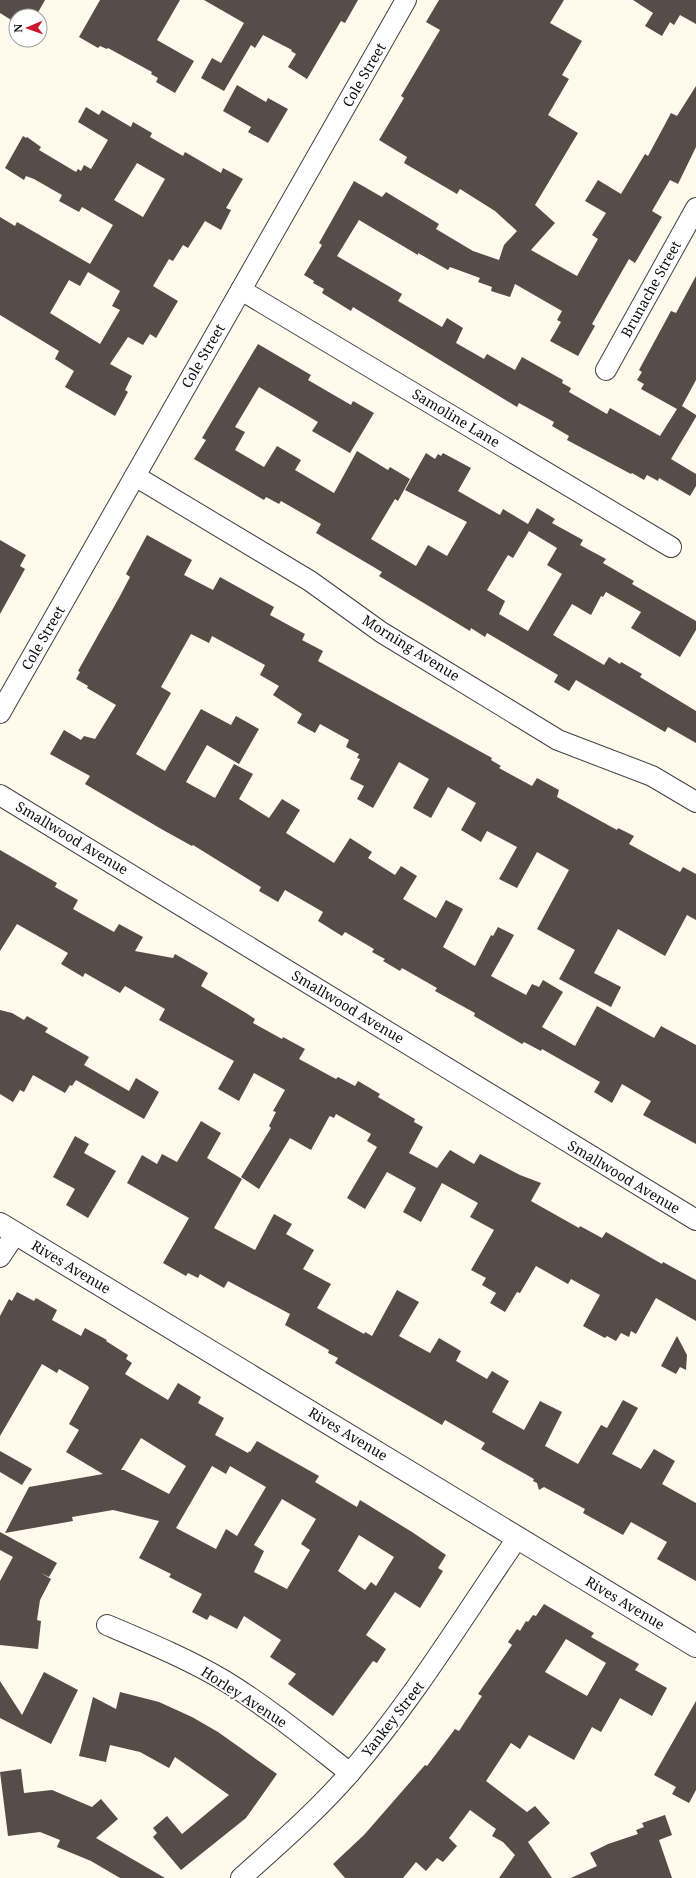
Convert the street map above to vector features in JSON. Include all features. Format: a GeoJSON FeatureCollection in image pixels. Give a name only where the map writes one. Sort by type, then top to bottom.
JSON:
{"type":"FeatureCollection","features":[{"type":"Feature","properties":{"kind":"street","name":"Cole Street"},"geometry":{"type":"LineString","coordinates":[[3,702],[135,476],[406,0]]}},
{"type":"Feature","properties":{"kind":"street","name":"Brunache Street"},"geometry":{"type":"LineString","coordinates":[[606,370],[696,208]]}},
{"type":"Feature","properties":{"kind":"street","name":"Samoline Lane"},"geometry":{"type":"LineString","coordinates":[[241,290],[671,547]]}},
{"type":"Feature","properties":{"kind":"street","name":"Morning Avenue"},"geometry":{"type":"LineString","coordinates":[[135,476],[310,581],[381,632],[558,740],[656,778],[696,802]]}},
{"type":"Feature","properties":{"kind":"street","name":"Smallwood Avenue"},"geometry":{"type":"LineString","coordinates":[[0,794],[696,1220]]}},
{"type":"Feature","properties":{"kind":"street"},"geometry":{"type":"LineString","coordinates":[[0,1257],[8,1229]]}},
{"type":"Feature","properties":{"kind":"street","name":"Rives Avenue"},"geometry":{"type":"LineString","coordinates":[[8,1229],[696,1646]]}},
{"type":"Feature","properties":{"kind":"street","name":"Yankey Street"},"geometry":{"type":"LineString","coordinates":[[241,1878],[309,1817],[350,1773],[429,1672],[518,1537]]}},
{"type":"Feature","properties":{"kind":"street","name":"Horley Avenue"},"geometry":{"type":"LineString","coordinates":[[107,1625],[164,1650],[224,1681],[281,1720],[350,1773]]}},
{"type":"Feature","properties":{"kind":"building"},"geometry":{"type":"Polygon","coordinates":[[[0,0],[45,0],[40,8],[8,8],[8,18],[0,13],[0,0]]]}},
{"type":"Feature","properties":{"kind":"building"},"geometry":{"type":"Polygon","coordinates":[[[100,0],[180,0],[157,40],[194,61],[175,93],[156,82],[158,78],[151,74],[152,72],[108,48],[107,49],[100,46],[98,48],[79,37],[100,0]]]}},
{"type":"Feature","properties":{"kind":"building"},"geometry":{"type":"Polygon","coordinates":[[[204,0],[358,0],[345,23],[341,21],[307,79],[288,67],[296,54],[291,51],[292,50],[263,35],[255,48],[251,45],[224,91],[201,78],[212,58],[221,63],[244,23],[204,0]]]}},
{"type":"Feature","properties":{"kind":"building"},"geometry":{"type":"Polygon","coordinates":[[[439,0],[564,0],[550,23],[582,41],[562,75],[569,79],[548,115],[578,133],[535,205],[555,223],[531,250],[577,276],[598,239],[592,235],[606,213],[585,201],[598,180],[621,194],[645,154],[648,156],[671,113],[677,116],[696,86],[696,147],[678,184],[670,180],[652,211],[662,217],[635,263],[629,259],[592,324],[595,326],[578,356],[550,341],[561,322],[557,320],[562,311],[515,284],[510,297],[491,291],[492,287],[478,282],[480,278],[450,267],[448,270],[418,253],[418,255],[359,220],[337,256],[402,294],[398,301],[442,327],[447,318],[463,328],[456,343],[484,359],[487,354],[515,370],[522,357],[563,380],[562,383],[571,388],[569,392],[607,414],[610,408],[660,436],[677,409],[641,389],[644,384],[637,380],[642,372],[639,370],[671,311],[676,313],[696,276],[696,380],[682,406],[696,415],[696,417],[671,459],[696,474],[696,486],[690,496],[659,478],[658,481],[647,475],[644,480],[567,440],[569,436],[552,426],[554,422],[519,403],[517,407],[353,307],[351,311],[322,293],[324,289],[313,283],[314,281],[304,275],[322,245],[319,243],[354,181],[382,197],[386,192],[439,224],[436,229],[473,251],[499,260],[504,245],[517,231],[495,211],[460,189],[457,194],[404,163],[407,157],[379,140],[404,98],[401,96],[440,30],[426,22],[439,0]]]}},
{"type":"Feature","properties":{"kind":"building"},"geometry":{"type":"Polygon","coordinates":[[[633,0],[696,0],[696,24],[680,15],[674,25],[670,22],[662,36],[645,26],[653,13],[633,0]]]}},
{"type":"Feature","properties":{"kind":"building"},"geometry":{"type":"Polygon","coordinates":[[[237,85],[266,102],[268,98],[288,109],[268,143],[248,132],[251,127],[223,111],[237,85]]]}},
{"type":"Feature","properties":{"kind":"building"},"geometry":{"type":"Polygon","coordinates":[[[86,107],[99,115],[102,110],[131,127],[133,122],[152,133],[150,137],[183,156],[185,152],[221,173],[223,168],[243,179],[226,208],[231,210],[221,230],[205,221],[188,248],[183,245],[173,261],[169,259],[153,286],[178,301],[156,338],[150,334],[143,345],[128,337],[110,364],[132,376],[125,390],[128,392],[115,416],[65,387],[74,371],[55,359],[59,351],[0,315],[0,217],[15,226],[17,222],[90,264],[113,225],[82,207],[79,212],[59,201],[62,195],[34,179],[26,176],[24,180],[5,168],[23,136],[26,138],[27,137],[41,147],[39,150],[76,172],[78,169],[81,171],[84,165],[91,169],[108,140],[78,122],[86,107]],[[137,163],[114,200],[143,217],[165,179],[137,163]],[[88,272],[80,286],[69,280],[50,313],[100,344],[120,310],[112,306],[120,291],[88,272]]]}},
{"type":"Feature","properties":{"kind":"building"},"geometry":{"type":"Polygon","coordinates":[[[258,344],[311,375],[308,380],[351,405],[353,401],[374,413],[350,453],[312,431],[318,422],[259,387],[235,427],[245,432],[235,450],[264,467],[277,446],[301,460],[295,470],[334,493],[357,451],[388,470],[390,467],[410,479],[398,501],[395,499],[371,539],[416,566],[428,545],[447,556],[467,522],[405,490],[426,453],[435,459],[438,454],[441,456],[443,453],[471,468],[458,491],[500,515],[503,509],[528,524],[537,508],[555,519],[552,523],[583,540],[580,545],[606,559],[603,563],[634,581],[632,584],[696,621],[696,630],[680,657],[631,628],[641,612],[606,592],[603,597],[601,596],[591,615],[572,604],[553,635],[604,665],[609,657],[620,664],[621,662],[642,674],[640,677],[696,711],[696,743],[668,727],[665,732],[576,680],[569,691],[554,682],[558,675],[487,633],[485,637],[471,628],[470,631],[379,576],[382,572],[316,533],[321,524],[281,501],[279,504],[266,497],[264,500],[194,459],[206,440],[202,438],[258,344]],[[529,531],[513,558],[508,555],[487,590],[505,601],[499,614],[528,631],[562,574],[547,565],[557,548],[529,531]]]}},
{"type":"Feature","properties":{"kind":"building"},"geometry":{"type":"Polygon","coordinates":[[[147,535],[192,560],[184,575],[213,590],[220,577],[274,607],[270,615],[305,634],[302,640],[323,651],[318,661],[492,758],[491,760],[501,766],[499,768],[532,786],[537,778],[559,790],[557,797],[617,830],[618,828],[634,836],[629,844],[680,872],[683,867],[696,874],[696,920],[687,915],[665,956],[618,929],[594,973],[621,987],[611,1007],[559,979],[575,950],[537,929],[569,870],[537,852],[517,888],[499,879],[517,847],[487,831],[481,842],[461,830],[476,803],[448,787],[431,818],[413,808],[429,779],[399,762],[373,808],[357,799],[364,786],[350,779],[360,759],[357,758],[359,754],[346,747],[349,740],[320,724],[315,733],[297,723],[302,714],[273,695],[279,686],[260,675],[265,665],[212,636],[209,643],[191,634],[161,687],[171,693],[136,754],[165,771],[201,709],[231,725],[236,716],[259,729],[239,764],[207,745],[186,782],[215,798],[234,764],[253,774],[239,799],[269,818],[282,799],[300,810],[286,833],[334,863],[350,838],[372,852],[368,858],[395,875],[401,866],[417,876],[403,899],[436,918],[446,900],[463,909],[443,947],[475,966],[491,935],[493,936],[498,927],[514,935],[491,976],[526,995],[532,984],[539,987],[543,980],[563,992],[542,1027],[575,1046],[597,1006],[654,1038],[661,1026],[696,1045],[696,1144],[643,1115],[651,1101],[622,1084],[612,1103],[594,1092],[600,1082],[542,1049],[541,1051],[524,1042],[522,1044],[474,1016],[475,1013],[435,991],[437,988],[402,968],[400,971],[383,961],[385,959],[372,952],[374,949],[345,932],[342,936],[318,921],[323,912],[285,890],[278,902],[259,891],[261,887],[193,845],[192,846],[163,830],[85,784],[90,776],[50,754],[64,730],[81,740],[84,736],[95,739],[116,705],[87,688],[88,686],[76,679],[80,672],[78,671],[130,577],[126,574],[147,535]]]}},
{"type":"Feature","properties":{"kind":"building"},"geometry":{"type":"Polygon","coordinates":[[[0,540],[26,555],[20,566],[25,569],[0,614],[0,540]]]}},
{"type":"Feature","properties":{"kind":"building"},"geometry":{"type":"Polygon","coordinates":[[[0,850],[57,883],[55,887],[78,900],[73,909],[114,932],[119,924],[143,937],[135,951],[173,958],[175,954],[208,973],[201,986],[255,1019],[253,1023],[282,1039],[283,1037],[305,1049],[299,1059],[336,1079],[338,1077],[355,1086],[358,1081],[380,1094],[378,1097],[415,1119],[414,1122],[423,1127],[409,1153],[437,1168],[450,1150],[474,1164],[480,1154],[520,1175],[541,1183],[531,1201],[579,1228],[580,1226],[602,1238],[606,1232],[662,1264],[663,1262],[696,1280],[696,1321],[656,1298],[636,1334],[631,1331],[629,1337],[621,1333],[616,1341],[607,1336],[605,1338],[583,1326],[600,1295],[571,1279],[568,1284],[536,1266],[520,1293],[517,1292],[505,1312],[490,1303],[496,1293],[482,1285],[486,1278],[471,1270],[494,1230],[470,1217],[478,1203],[442,1183],[421,1222],[403,1212],[416,1188],[387,1172],[365,1209],[347,1198],[377,1147],[367,1141],[371,1134],[336,1114],[334,1118],[329,1117],[311,1150],[290,1138],[259,1189],[241,1177],[271,1128],[269,1126],[276,1112],[273,1111],[285,1090],[254,1073],[239,1101],[218,1089],[234,1061],[159,1020],[165,1009],[125,986],[120,993],[85,973],[83,977],[61,964],[68,953],[17,924],[0,951],[0,850]]]}},
{"type":"Feature","properties":{"kind":"building"},"geometry":{"type":"Polygon","coordinates":[[[0,1010],[12,1013],[24,1020],[27,1016],[48,1028],[45,1032],[89,1057],[84,1065],[129,1091],[136,1078],[159,1092],[144,1119],[76,1080],[72,1086],[70,1085],[65,1093],[33,1075],[24,1092],[20,1090],[13,1102],[0,1094],[0,1010]]]}},
{"type":"Feature","properties":{"kind":"building"},"geometry":{"type":"Polygon","coordinates":[[[201,1121],[221,1133],[207,1158],[242,1179],[214,1228],[255,1250],[274,1214],[292,1224],[286,1234],[314,1250],[303,1269],[331,1284],[317,1308],[364,1334],[365,1332],[372,1336],[397,1290],[419,1302],[399,1336],[430,1353],[439,1338],[461,1351],[456,1361],[487,1379],[492,1371],[509,1381],[492,1412],[524,1430],[540,1401],[562,1412],[545,1446],[578,1464],[601,1425],[607,1428],[623,1400],[638,1408],[612,1454],[641,1469],[654,1449],[675,1461],[662,1484],[696,1503],[696,1581],[657,1559],[667,1542],[631,1522],[623,1535],[583,1513],[585,1509],[544,1487],[539,1490],[537,1483],[533,1481],[534,1479],[481,1449],[485,1443],[445,1420],[442,1425],[335,1363],[338,1358],[328,1353],[329,1350],[285,1325],[290,1314],[228,1281],[224,1288],[200,1274],[198,1278],[188,1273],[186,1276],[163,1263],[189,1218],[127,1183],[142,1155],[157,1164],[162,1154],[177,1162],[201,1121]]]}},
{"type":"Feature","properties":{"kind":"building"},"geometry":{"type":"Polygon","coordinates":[[[75,1136],[89,1144],[84,1153],[116,1171],[88,1218],[66,1205],[75,1189],[53,1177],[75,1136]]]}},
{"type":"Feature","properties":{"kind":"building"},"geometry":{"type":"Polygon","coordinates":[[[17,1292],[34,1301],[36,1298],[57,1310],[52,1320],[81,1336],[85,1328],[107,1340],[106,1341],[128,1355],[126,1359],[132,1363],[125,1374],[168,1400],[178,1383],[201,1397],[198,1403],[224,1418],[215,1435],[248,1453],[257,1441],[319,1476],[315,1482],[357,1507],[360,1500],[446,1555],[438,1568],[443,1571],[420,1608],[395,1592],[366,1635],[386,1649],[377,1663],[373,1661],[333,1716],[288,1684],[296,1674],[270,1657],[281,1640],[244,1616],[237,1629],[210,1615],[207,1620],[192,1612],[202,1594],[169,1577],[171,1574],[139,1558],[159,1521],[113,1510],[72,1517],[73,1521],[5,1533],[29,1487],[103,1474],[66,1452],[79,1430],[69,1424],[89,1388],[59,1369],[57,1373],[42,1364],[0,1436],[0,1316],[9,1299],[12,1301],[17,1292]],[[141,1438],[121,1470],[124,1470],[169,1494],[186,1466],[141,1438]],[[212,1466],[176,1528],[216,1549],[226,1529],[237,1536],[266,1487],[230,1466],[226,1474],[212,1466]],[[282,1499],[254,1545],[264,1551],[254,1572],[287,1589],[310,1550],[301,1544],[316,1519],[282,1499]],[[359,1535],[338,1571],[365,1590],[371,1582],[376,1586],[394,1557],[359,1535]]]}},
{"type":"Feature","properties":{"kind":"building"},"geometry":{"type":"Polygon","coordinates":[[[677,1336],[687,1355],[686,1370],[680,1367],[676,1374],[661,1366],[677,1336]]]}},
{"type":"Feature","properties":{"kind":"building"},"geometry":{"type":"Polygon","coordinates":[[[0,1451],[32,1469],[22,1485],[0,1472],[0,1451]]]}},
{"type":"Feature","properties":{"kind":"building"},"geometry":{"type":"Polygon","coordinates":[[[0,1532],[57,1563],[49,1577],[41,1573],[51,1579],[40,1600],[37,1620],[41,1621],[38,1649],[0,1645],[0,1581],[13,1557],[0,1550],[0,1532]]]}},
{"type":"Feature","properties":{"kind":"building"},"geometry":{"type":"Polygon","coordinates":[[[544,1604],[594,1633],[591,1637],[639,1664],[635,1670],[667,1688],[652,1716],[620,1698],[601,1732],[592,1727],[574,1760],[529,1735],[520,1749],[511,1743],[486,1781],[527,1812],[535,1806],[550,1823],[528,1842],[552,1878],[499,1878],[515,1855],[503,1842],[492,1836],[496,1829],[470,1810],[449,1838],[457,1846],[443,1862],[437,1858],[426,1871],[416,1862],[403,1878],[345,1878],[333,1864],[364,1835],[425,1765],[427,1766],[455,1729],[459,1731],[482,1696],[478,1694],[512,1645],[508,1642],[517,1629],[520,1631],[526,1621],[528,1622],[533,1615],[536,1616],[544,1604]],[[566,1639],[545,1672],[587,1696],[606,1663],[566,1639]]]}},
{"type":"Feature","properties":{"kind":"building"},"geometry":{"type":"Polygon","coordinates":[[[44,1672],[78,1690],[51,1744],[0,1718],[0,1681],[22,1715],[44,1672]]]}},
{"type":"Feature","properties":{"kind":"building"},"geometry":{"type":"Polygon","coordinates":[[[120,1692],[159,1702],[192,1717],[218,1732],[277,1774],[246,1818],[181,1870],[153,1837],[157,1833],[153,1828],[167,1816],[182,1834],[229,1795],[175,1757],[169,1768],[140,1752],[110,1745],[106,1762],[79,1756],[93,1697],[116,1709],[120,1692]]]}},
{"type":"Feature","properties":{"kind":"building"},"geometry":{"type":"Polygon","coordinates":[[[696,1701],[696,1790],[689,1803],[672,1794],[676,1787],[654,1775],[696,1701]]]}},
{"type":"Feature","properties":{"kind":"building"},"geometry":{"type":"Polygon","coordinates":[[[21,1769],[24,1793],[52,1790],[92,1807],[101,1799],[118,1819],[96,1838],[165,1878],[120,1878],[91,1861],[57,1847],[60,1840],[40,1832],[8,1836],[0,1772],[21,1769]]]}},
{"type":"Feature","properties":{"kind":"building"},"geometry":{"type":"Polygon","coordinates":[[[665,1815],[672,1835],[659,1840],[672,1878],[571,1878],[597,1866],[590,1853],[608,1844],[638,1834],[636,1830],[644,1827],[642,1823],[665,1815]]]}}]}
